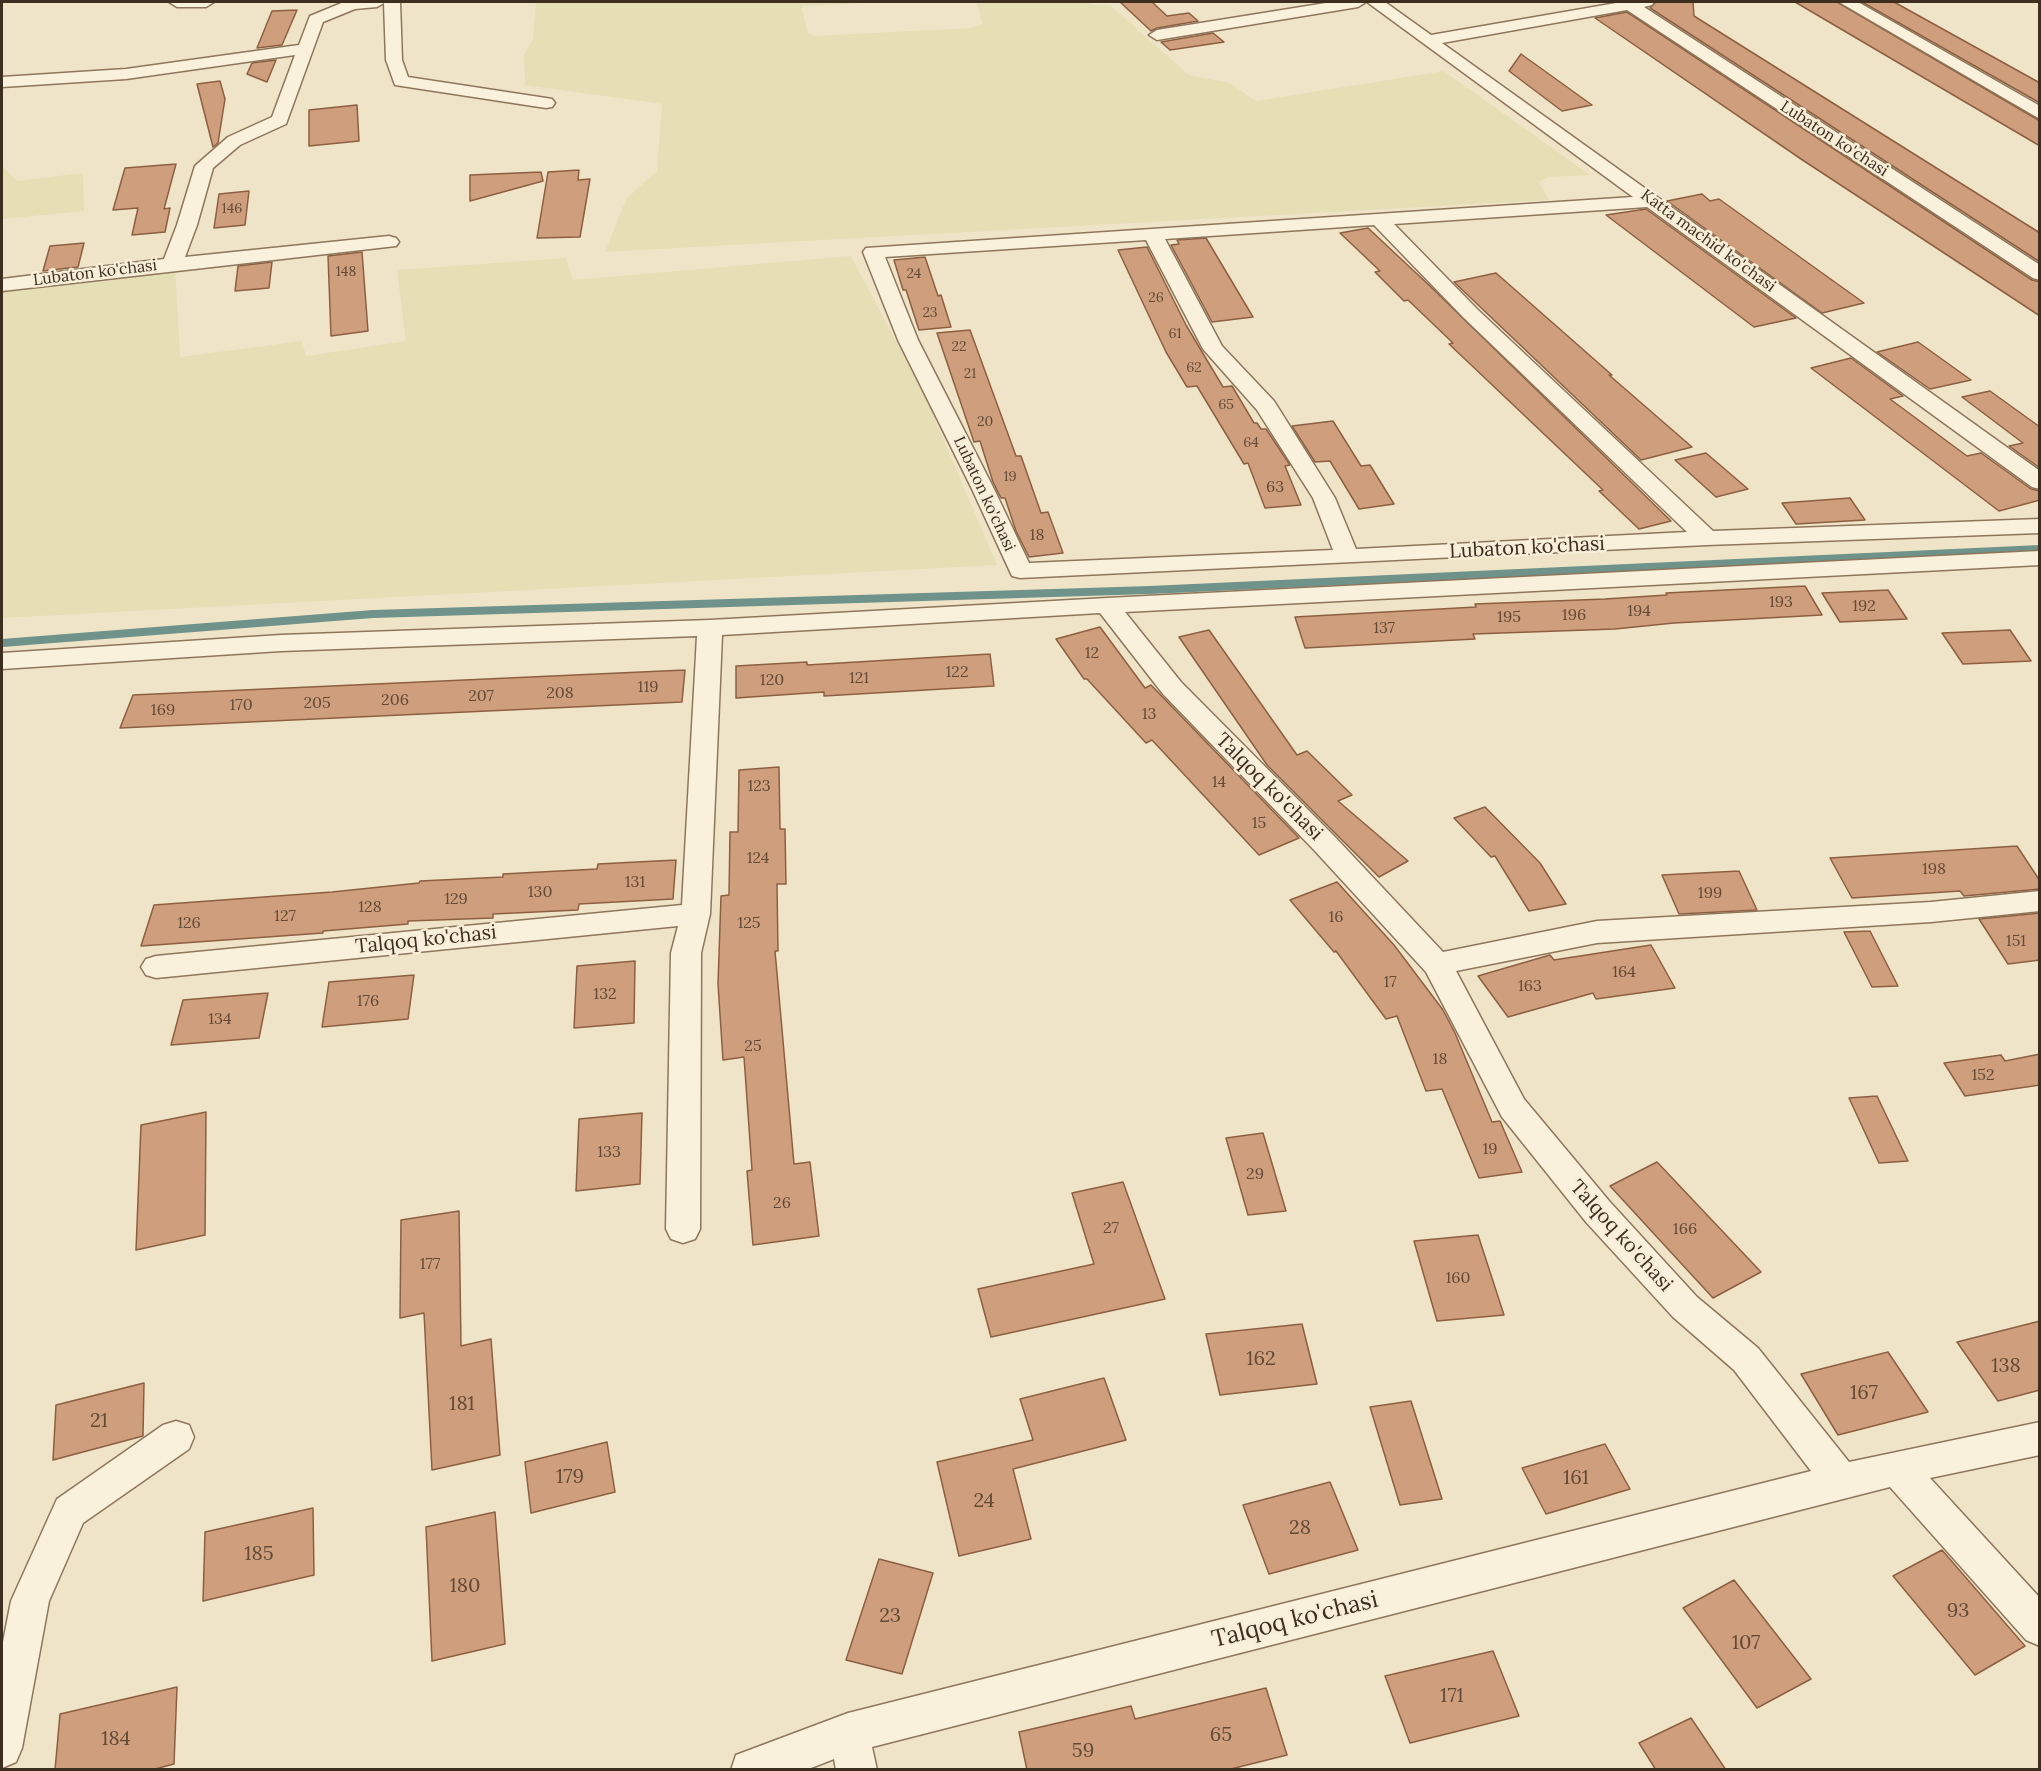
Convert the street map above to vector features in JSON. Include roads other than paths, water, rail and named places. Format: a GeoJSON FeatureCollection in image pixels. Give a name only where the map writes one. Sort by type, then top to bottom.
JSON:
{"type":"FeatureCollection","features":[{"type":"Feature","properties":{"kind":"street"},"geometry":{"type":"LineString","coordinates":[[177,2],[206,2]]}},
{"type":"Feature","properties":{"kind":"street"},"geometry":{"type":"LineString","coordinates":[[320,2],[341,9]]}},
{"type":"Feature","properties":{"kind":"street","name":"Lubaton ko'chasi"},"geometry":{"type":"LineString","coordinates":[[2,285],[172,264],[187,225],[204,166],[234,141],[280,120],[316,19],[352,4],[377,2]]}},
{"type":"Feature","properties":{"kind":"street"},"geometry":{"type":"LineString","coordinates":[[392,2],[394,60],[401,81],[546,103]]}},
{"type":"Feature","properties":{"kind":"street"},"geometry":{"type":"LineString","coordinates":[[1157,35],[1358,2]]}},
{"type":"Feature","properties":{"kind":"street","name":"Katta machid ko'chasi"},"geometry":{"type":"LineString","coordinates":[[1375,2],[1431,40],[2040,482]]}},
{"type":"Feature","properties":{"kind":"street"},"geometry":{"type":"LineString","coordinates":[[1847,2],[2040,114]]}},
{"type":"Feature","properties":{"kind":"street","name":"Lubaton ko'chasi"},"geometry":{"type":"LineString","coordinates":[[1431,40],[1638,3],[2040,274]]}},
{"type":"Feature","properties":{"kind":"street"},"geometry":{"type":"LineString","coordinates":[[2,82],[126,75],[305,49]]}},
{"type":"Feature","properties":{"kind":"street"},"geometry":{"type":"LineString","coordinates":[[1347,557],[1324,498],[1266,406],[1213,349],[1152,233],[1652,201]]}},
{"type":"Feature","properties":{"kind":"street"},"geometry":{"type":"LineString","coordinates":[[1379,219],[1470,313],[1707,538]]}},
{"type":"Feature","properties":{"kind":"street","name":"Lubaton ko'chasi"},"geometry":{"type":"LineString","coordinates":[[1152,233],[873,252],[908,340],[983,489],[1020,571],[1707,538],[2040,526]]}},
{"type":"Feature","properties":{"kind":"street"},"geometry":{"type":"LineString","coordinates":[[172,264],[389,242]]}},
{"type":"Feature","properties":{"kind":"street"},"geometry":{"type":"LineString","coordinates":[[2,661],[280,643],[710,627],[2040,558]]}},
{"type":"Feature","properties":{"kind":"street","name":"Talqoq ko'chasi"},"geometry":{"type":"LineString","coordinates":[[1107,605],[1172,688],[1325,844],[1437,964],[1513,1108],[1598,1212],[1685,1307],[1746,1359],[1841,1481]]}},
{"type":"Feature","properties":{"kind":"street"},"geometry":{"type":"LineString","coordinates":[[683,1229],[686,953],[696,914],[710,627]]}},
{"type":"Feature","properties":{"kind":"street"},"geometry":{"type":"LineString","coordinates":[[1437,964],[1597,932],[1931,912],[2040,901]]}},
{"type":"Feature","properties":{"kind":"street","name":"Talqoq ko'chasi"},"geometry":{"type":"LineString","coordinates":[[156,967],[696,914]]}},
{"type":"Feature","properties":{"kind":"street"},"geometry":{"type":"LineString","coordinates":[[2,1748],[30,1601],[70,1511],[176,1437]]}},
{"type":"Feature","properties":{"kind":"street","name":"Talqoq ko'chasi"},"geometry":{"type":"LineString","coordinates":[[751,1770],[852,1751],[1841,1481],[2040,1438]]}},
{"type":"Feature","properties":{"kind":"street"},"geometry":{"type":"LineString","coordinates":[[1898,1468],[2040,1627]]}},
{"type":"Feature","properties":{"kind":"waterway"},"geometry":{"type":"LineString","coordinates":[[2,643],[373,614],[1150,590],[2040,549]]}}]}
